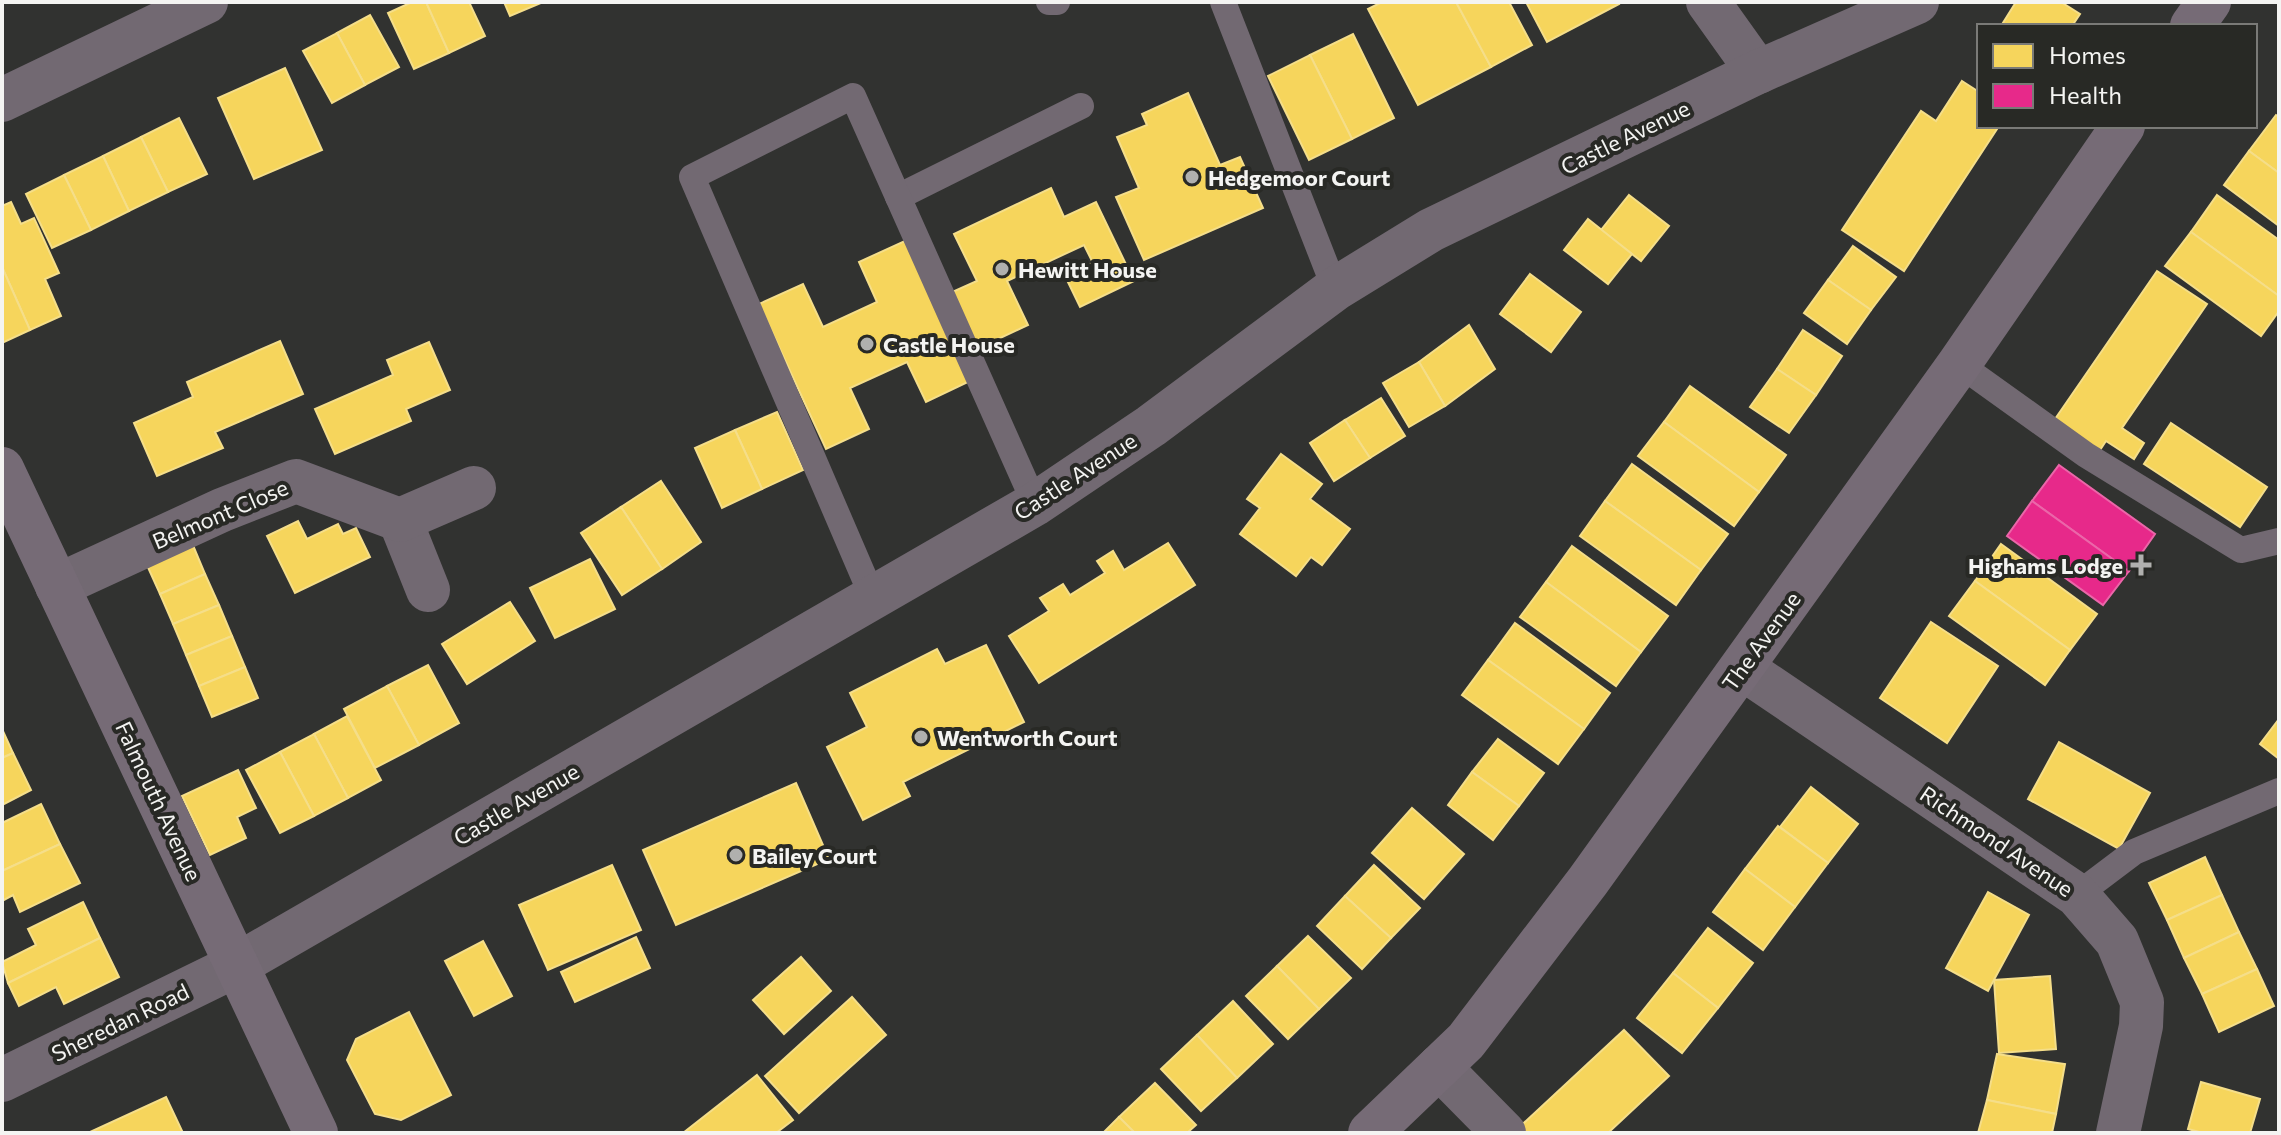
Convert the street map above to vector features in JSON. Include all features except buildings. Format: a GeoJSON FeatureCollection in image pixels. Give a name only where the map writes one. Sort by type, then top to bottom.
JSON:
{"type":"FeatureCollection","features":[{"type":"Feature","properties":{"kind":"street"},"geometry":{"type":"LineString","coordinates":[[2,100],[206,2]]}},
{"type":"Feature","properties":{"kind":"street"},"geometry":{"type":"LineString","coordinates":[[1708,2],[1758,72]]}},
{"type":"Feature","properties":{"kind":"street","name":"Castle Avenue"},"geometry":{"type":"LineString","coordinates":[[237,965],[1035,504],[1151,426],[1335,289],[1431,230],[1758,72],[1917,2]]}},
{"type":"Feature","properties":{"kind":"street"},"geometry":{"type":"LineString","coordinates":[[2193,24],[2209,2]]}},
{"type":"Feature","properties":{"kind":"street","name":"The Avenue"},"geometry":{"type":"LineString","coordinates":[[1370,1133],[1466,1041],[1588,881],[1959,364],[2122,128]]}},
{"type":"Feature","properties":{"kind":"street","name":"Falmouth Avenue"},"geometry":{"type":"LineString","coordinates":[[2,469],[316,1133]]}},
{"type":"Feature","properties":{"kind":"street","name":"Belmont Close"},"geometry":{"type":"LineString","coordinates":[[57,586],[222,510],[296,481],[400,520]]}},
{"type":"Feature","properties":{"kind":"street"},"geometry":{"type":"LineString","coordinates":[[428,590],[400,520],[474,488]]}},
{"type":"Feature","properties":{"kind":"street","name":"Richmond Avenue"},"geometry":{"type":"LineString","coordinates":[[1742,668],[2077,895],[2117,941],[2142,1002],[2118,1133]]}},
{"type":"Feature","properties":{"kind":"street","name":"Sheredan Road"},"geometry":{"type":"LineString","coordinates":[[2,1080],[237,965]]}},
{"type":"Feature","properties":{"kind":"street"},"geometry":{"type":"LineString","coordinates":[[1439,1067],[1504,1133]]}},
{"type":"Feature","properties":{"kind":"lane"},"geometry":{"type":"LineString","coordinates":[[1049,2],[1057,2]]}},
{"type":"Feature","properties":{"kind":"lane"},"geometry":{"type":"LineString","coordinates":[[1223,2],[1335,289]]}},
{"type":"Feature","properties":{"kind":"lane"},"geometry":{"type":"LineString","coordinates":[[873,598],[692,177],[853,96],[1035,504]]}},
{"type":"Feature","properties":{"kind":"lane"},"geometry":{"type":"LineString","coordinates":[[898,197],[1081,106]]}},
{"type":"Feature","properties":{"kind":"lane"},"geometry":{"type":"LineString","coordinates":[[1959,364],[2086,455],[2241,550],[2279,541]]}},
{"type":"Feature","properties":{"kind":"lane"},"geometry":{"type":"LineString","coordinates":[[2077,895],[2134,852],[2279,791]]}},
{"type":"Feature","properties":{"kind":"place","name":"Hedgemoor Court"},"geometry":{"type":"Point","coordinates":[1192,177]}},
{"type":"Feature","properties":{"kind":"place","name":"Hewitt House"},"geometry":{"type":"Point","coordinates":[1002,269]}},
{"type":"Feature","properties":{"kind":"place","name":"Castle House"},"geometry":{"type":"Point","coordinates":[867,344]}},
{"type":"Feature","properties":{"kind":"place","name":"Highams Lodge"},"geometry":{"type":"Point","coordinates":[2141,565]}},
{"type":"Feature","properties":{"kind":"place","name":"Wentworth Court"},"geometry":{"type":"Point","coordinates":[921,737]}},
{"type":"Feature","properties":{"kind":"place","name":"Bailey Court"},"geometry":{"type":"Point","coordinates":[736,855]}}]}
